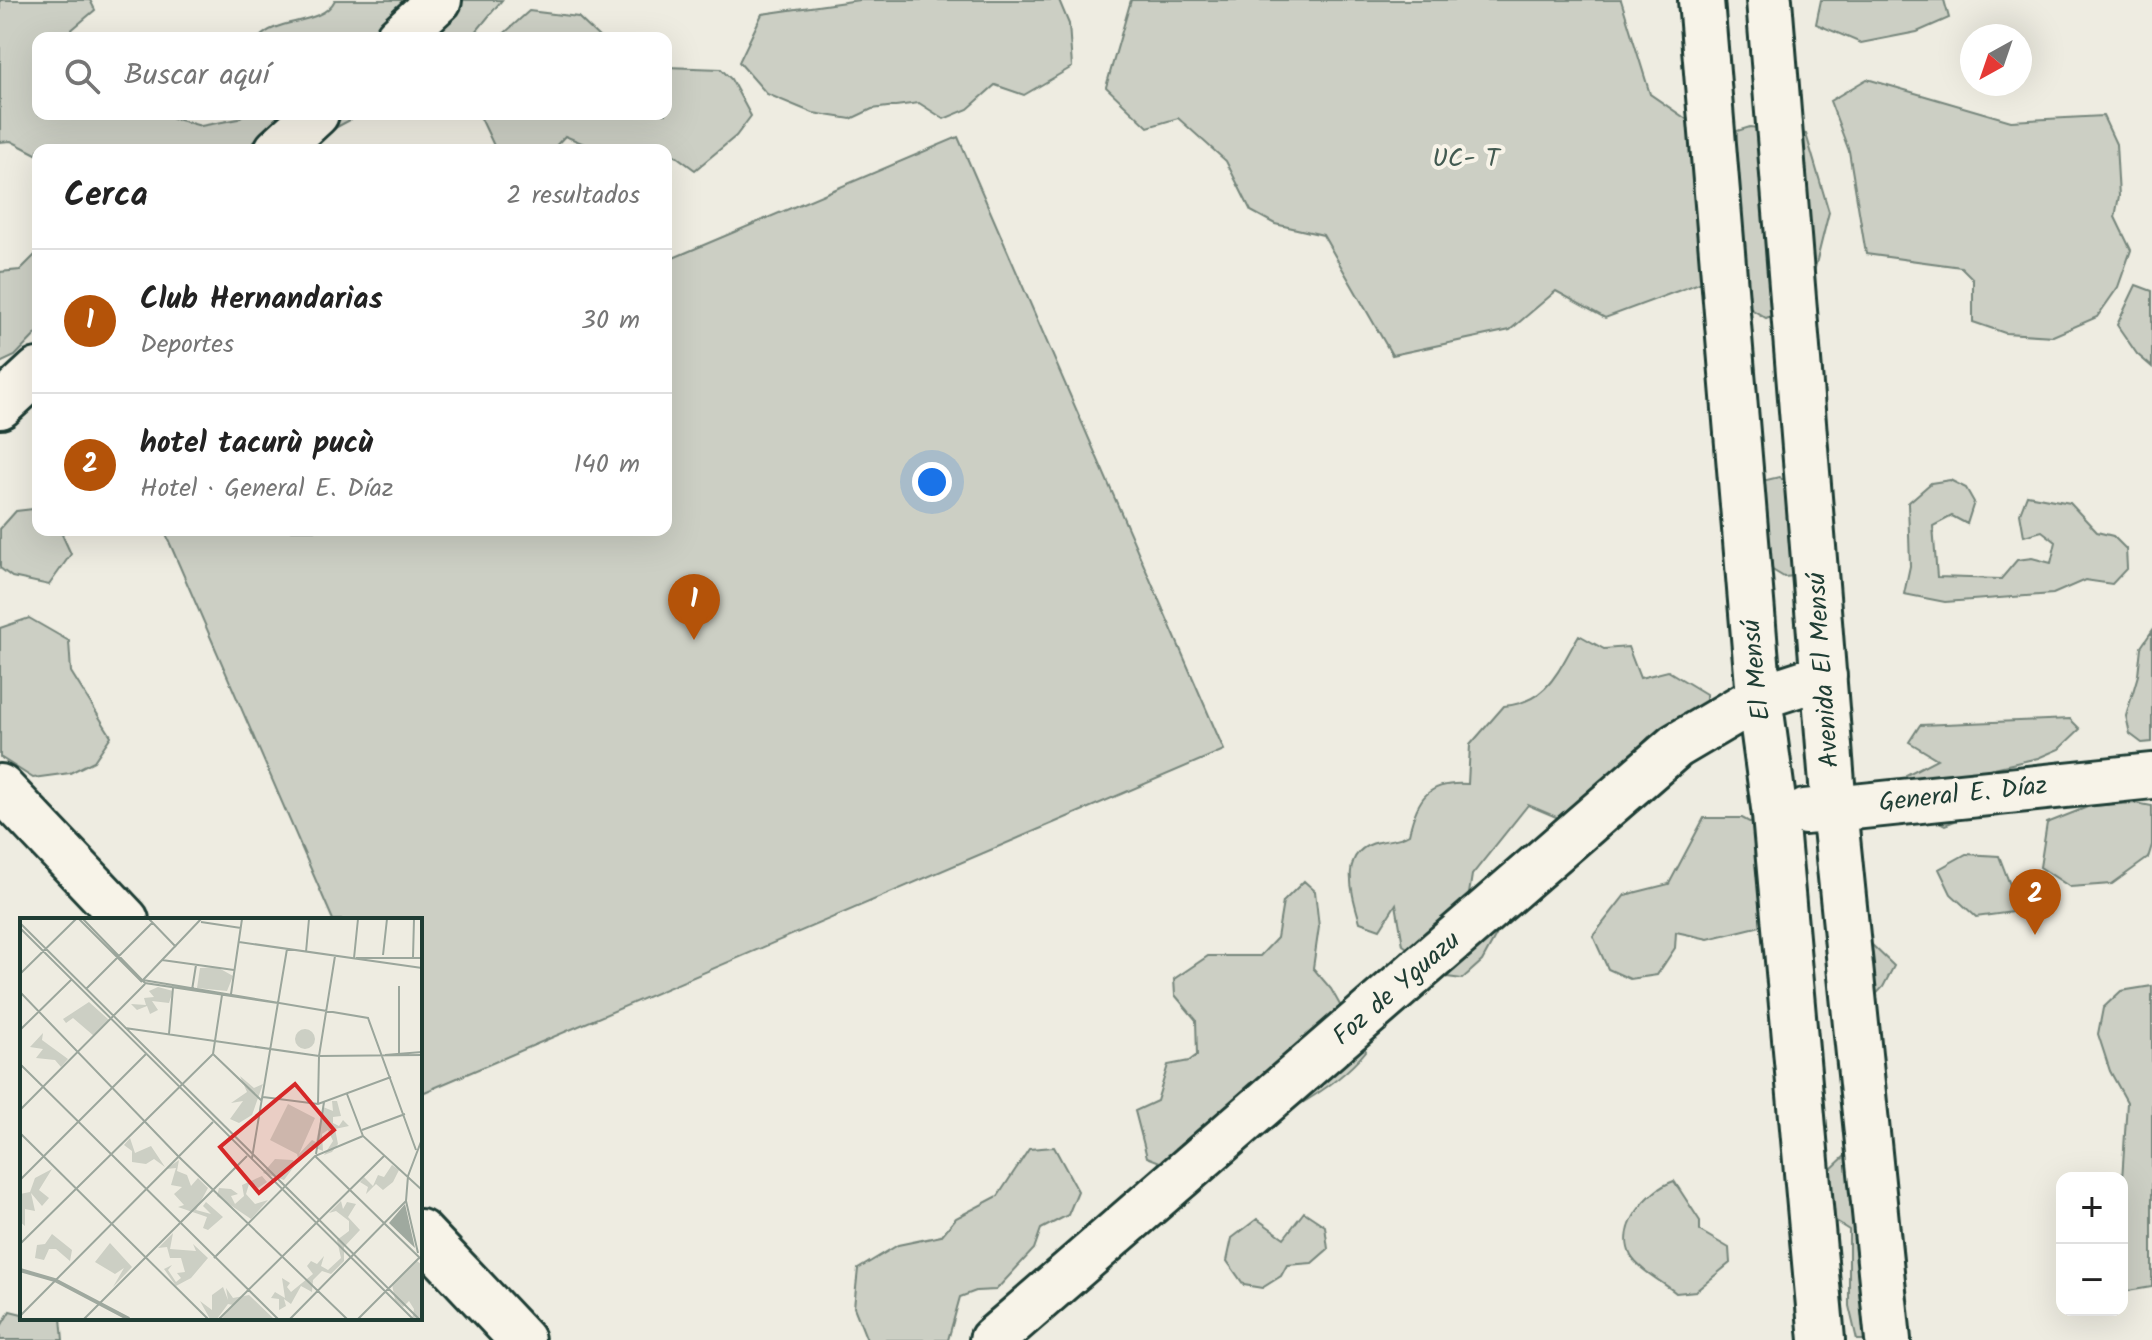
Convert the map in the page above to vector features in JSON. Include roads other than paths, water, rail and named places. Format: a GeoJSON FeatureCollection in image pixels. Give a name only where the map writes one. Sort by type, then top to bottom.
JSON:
{"type":"FeatureCollection","features":[{"type":"Feature","properties":{"kind":"street"},"geometry":{"type":"LineString","coordinates":[[404,32],[439,0]]}},
{"type":"Feature","properties":{"kind":"street","name":"El Mensú"},"geometry":{"type":"LineString","coordinates":[[1701,0],[1759,697],[1775,815],[1822,1340]]}},
{"type":"Feature","properties":{"kind":"street","name":"Avenida El Mensú"},"geometry":{"type":"LineString","coordinates":[[1769,0],[1834,808],[1888,1340]]}},
{"type":"Feature","properties":{"kind":"street"},"geometry":{"type":"LineString","coordinates":[[284,144],[310,120]]}},
{"type":"Feature","properties":{"kind":"street"},"geometry":{"type":"LineString","coordinates":[[0,406],[32,377]]}},
{"type":"Feature","properties":{"kind":"street","name":"Foz de Yguazu"},"geometry":{"type":"LineString","coordinates":[[992,1340],[1676,746],[1759,697],[1824,676]]}},
{"type":"Feature","properties":{"kind":"street","name":"General E. Díaz"},"geometry":{"type":"LineString","coordinates":[[1775,815],[2152,776]]}},
{"type":"Feature","properties":{"kind":"street"},"geometry":{"type":"LineString","coordinates":[[0,787],[124,918]]}},
{"type":"Feature","properties":{"kind":"street"},"geometry":{"type":"LineString","coordinates":[[422,1234],[522,1340]]}},
{"type":"Feature","properties":{"kind":"place","name":"Club Hernandarias"},"geometry":{"type":"Point","coordinates":[694,640]}},
{"type":"Feature","properties":{"kind":"place","name":"hotel tacurù pucù"},"geometry":{"type":"Point","coordinates":[2035,935]}},
{"type":"Feature","properties":{"kind":"park label","name":"UC- T"},"geometry":{"type":"Point","coordinates":[1466,159]}}]}
